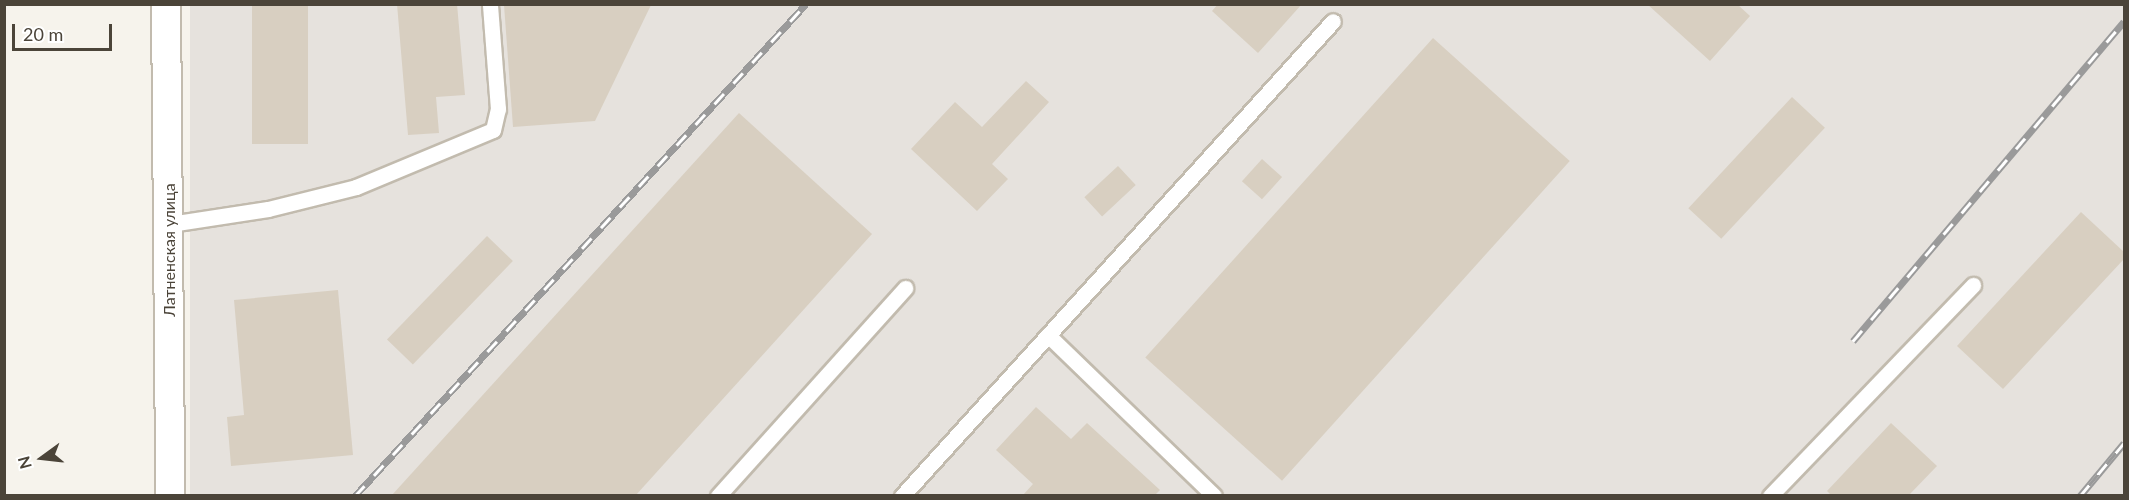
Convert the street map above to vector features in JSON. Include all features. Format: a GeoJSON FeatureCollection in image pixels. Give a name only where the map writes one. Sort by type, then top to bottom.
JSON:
{"type":"FeatureCollection","features":[{"type":"Feature","properties":{"kind":"street","name":"Латненская улица"},"geometry":{"type":"LineString","coordinates":[[166,4],[170,224],[170,495]]}},
{"type":"Feature","properties":{"kind":"lane"},"geometry":{"type":"LineString","coordinates":[[170,224],[268,209],[356,187],[493,130],[498,109],[490,4]]}},
{"type":"Feature","properties":{"kind":"lane"},"geometry":{"type":"LineString","coordinates":[[902,495],[1333,21]]}},
{"type":"Feature","properties":{"kind":"lane"},"geometry":{"type":"LineString","coordinates":[[1770,495],[1973,285]]}},
{"type":"Feature","properties":{"kind":"lane"},"geometry":{"type":"LineString","coordinates":[[718,495],[905,288]]}},
{"type":"Feature","properties":{"kind":"lane"},"geometry":{"type":"LineString","coordinates":[[1048,335],[1214,495]]}},
{"type":"Feature","properties":{"kind":"shaded area"},"geometry":{"type":"Polygon","coordinates":[[[190,5],[2124,5],[2124,495],[190,495],[190,5]]]}},
{"type":"Feature","properties":{"kind":"building"},"geometry":{"type":"Polygon","coordinates":[[[252,4],[308,4],[308,144],[252,144],[252,4]]]}},
{"type":"Feature","properties":{"kind":"building"},"geometry":{"type":"Polygon","coordinates":[[[397,4],[457,4],[465,95],[436,97],[439,133],[408,135],[397,4]]]}},
{"type":"Feature","properties":{"kind":"building"},"geometry":{"type":"Polygon","coordinates":[[[1218,4],[1302,4],[1258,53],[1212,11],[1218,4]]]}},
{"type":"Feature","properties":{"kind":"building"},"geometry":{"type":"Polygon","coordinates":[[[1647,4],[1737,4],[1750,16],[1710,61],[1647,4]]]}},
{"type":"Feature","properties":{"kind":"building"},"geometry":{"type":"Polygon","coordinates":[[[504,5],[651,5],[595,121],[513,127],[504,5]]]}},
{"type":"Feature","properties":{"kind":"building"},"geometry":{"type":"Polygon","coordinates":[[[1433,38],[1570,161],[1282,481],[1145,358],[1433,38]]]}},
{"type":"Feature","properties":{"kind":"building"},"geometry":{"type":"Polygon","coordinates":[[[1026,81],[1049,102],[992,164],[1008,179],[977,211],[911,149],[955,102],[982,127],[1026,81]]]}},
{"type":"Feature","properties":{"kind":"building"},"geometry":{"type":"Polygon","coordinates":[[[1792,97],[1825,128],[1721,239],[1688,208],[1792,97]]]}},
{"type":"Feature","properties":{"kind":"building"},"geometry":{"type":"Polygon","coordinates":[[[739,113],[872,234],[636,495],[392,495],[739,113]]]}},
{"type":"Feature","properties":{"kind":"building"},"geometry":{"type":"Polygon","coordinates":[[[1262,159],[1282,177],[1262,199],[1242,181],[1262,159]]]}},
{"type":"Feature","properties":{"kind":"building"},"geometry":{"type":"Polygon","coordinates":[[[1118,166],[1136,185],[1102,216],[1084,197],[1118,166]]]}},
{"type":"Feature","properties":{"kind":"building"},"geometry":{"type":"Polygon","coordinates":[[[2081,212],[2124,252],[2124,259],[2003,389],[1957,346],[2081,212]]]}},
{"type":"Feature","properties":{"kind":"building"},"geometry":{"type":"Polygon","coordinates":[[[487,236],[513,261],[413,365],[387,340],[487,236]]]}},
{"type":"Feature","properties":{"kind":"building"},"geometry":{"type":"Polygon","coordinates":[[[338,290],[353,455],[231,466],[227,417],[244,415],[234,300],[338,290]]]}},
{"type":"Feature","properties":{"kind":"building"},"geometry":{"type":"Polygon","coordinates":[[[1036,407],[1071,439],[1087,423],[1160,490],[1155,495],[1023,495],[1033,484],[996,450],[1036,407]]]}},
{"type":"Feature","properties":{"kind":"building"},"geometry":{"type":"Polygon","coordinates":[[[1891,423],[1937,466],[1909,495],[1831,495],[1827,491],[1891,423]]]}},
{"type":"Feature","properties":{"kind":"railway"},"geometry":{"type":"LineString","coordinates":[[355,496],[806,4]]}},
{"type":"Feature","properties":{"kind":"railway"},"geometry":{"type":"LineString","coordinates":[[1853,341],[2124,22]]}},
{"type":"Feature","properties":{"kind":"railway"},"geometry":{"type":"LineString","coordinates":[[2080,496],[2124,443]]}}]}
